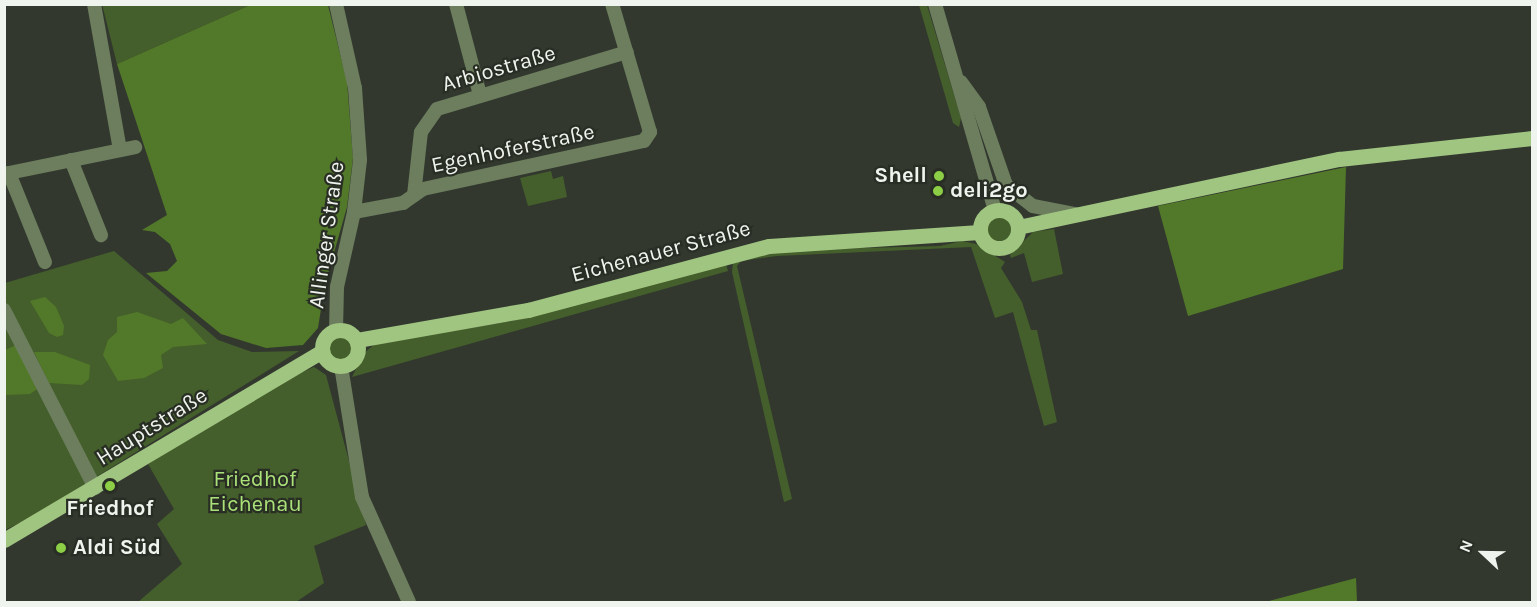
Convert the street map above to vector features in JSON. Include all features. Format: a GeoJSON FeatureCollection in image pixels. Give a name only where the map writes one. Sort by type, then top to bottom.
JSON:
{"type":"FeatureCollection","features":[{"type":"Feature","properties":{"kind":"main road"},"geometry":{"type":"LineString","coordinates":[[1018,226],[1080,215],[1340,159],[1533,138]]}},
{"type":"Feature","properties":{"kind":"main road"},"geometry":{"type":"LineString","coordinates":[[995,210],[1010,213],[1018,226],[1016,239],[1001,248],[987,244],[980,232],[982,220],[995,210]]}},
{"type":"Feature","properties":{"kind":"main road","name":"Eichenauer Straße"},"geometry":{"type":"LineString","coordinates":[[357,340],[528,310],[769,246],[980,232]]}},
{"type":"Feature","properties":{"kind":"main road"},"geometry":{"type":"LineString","coordinates":[[336,331],[349,332],[357,340],[354,360],[341,366],[328,361],[322,351],[325,339],[336,331]]}},
{"type":"Feature","properties":{"kind":"main road","name":"Hauptstraße"},"geometry":{"type":"LineString","coordinates":[[4,540],[322,351]]}},
{"type":"Feature","properties":{"kind":"street"},"geometry":{"type":"LineString","coordinates":[[94,4],[120,150]]}},
{"type":"Feature","properties":{"kind":"street","name":"Allinger Straße"},"geometry":{"type":"LineString","coordinates":[[336,4],[358,109],[360,160],[354,212],[337,287],[336,331]]}},
{"type":"Feature","properties":{"kind":"street"},"geometry":{"type":"LineString","coordinates":[[612,4],[627,52]]}},
{"type":"Feature","properties":{"kind":"street"},"geometry":{"type":"LineString","coordinates":[[935,4],[995,210]]}},
{"type":"Feature","properties":{"kind":"street"},"geometry":{"type":"LineString","coordinates":[[459,6],[480,95]]}},
{"type":"Feature","properties":{"kind":"street","name":"Egenhoferstraße"},"geometry":{"type":"LineString","coordinates":[[354,212],[403,203],[423,189],[552,163],[648,138],[627,52]]}},
{"type":"Feature","properties":{"kind":"street","name":"Arbiostraße"},"geometry":{"type":"LineString","coordinates":[[414,195],[414,168],[425,123],[437,110],[627,52]]}},
{"type":"Feature","properties":{"kind":"street"},"geometry":{"type":"LineString","coordinates":[[955,73],[979,107],[1006,185],[1034,206],[1080,215]]}},
{"type":"Feature","properties":{"kind":"street"},"geometry":{"type":"LineString","coordinates":[[45,262],[7,174],[135,147]]}},
{"type":"Feature","properties":{"kind":"street"},"geometry":{"type":"LineString","coordinates":[[70,160],[101,235]]}},
{"type":"Feature","properties":{"kind":"street"},"geometry":{"type":"LineString","coordinates":[[4,310],[95,488]]}},
{"type":"Feature","properties":{"kind":"street"},"geometry":{"type":"LineString","coordinates":[[341,366],[362,496],[409,603]]}},
{"type":"Feature","properties":{"kind":"green space"},"geometry":{"type":"Polygon","coordinates":[[[102,4],[250,5],[117,64],[102,4]]]}},
{"type":"Feature","properties":{"kind":"green space"},"geometry":{"type":"Polygon","coordinates":[[[250,5],[328,5],[347,82],[353,158],[347,207],[325,284],[318,328],[303,345],[266,348],[221,334],[146,273],[167,271],[177,261],[170,244],[155,232],[142,230],[167,215],[117,64],[250,5]]]}},
{"type":"Feature","properties":{"kind":"green space"},"geometry":{"type":"Polygon","coordinates":[[[919,5],[927,5],[961,118],[959,127],[953,123],[919,5]]]}},
{"type":"Feature","properties":{"kind":"green space"},"geometry":{"type":"Polygon","coordinates":[[[1346,167],[1343,269],[1188,316],[1158,206],[1346,167]]]}},
{"type":"Feature","properties":{"kind":"green space"},"geometry":{"type":"Polygon","coordinates":[[[551,171],[553,179],[563,176],[567,197],[528,206],[520,178],[551,171]]]}},
{"type":"Feature","properties":{"kind":"green space"},"geometry":{"type":"Polygon","coordinates":[[[999,214],[1010,218],[1014,229],[1010,240],[999,244],[988,240],[984,229],[988,218],[999,214]]]}},
{"type":"Feature","properties":{"kind":"green space"},"geometry":{"type":"Polygon","coordinates":[[[1054,229],[1063,274],[1032,282],[1024,253],[1011,258],[1010,255],[1033,232],[1054,229]]]}},
{"type":"Feature","properties":{"kind":"green space"},"geometry":{"type":"Polygon","coordinates":[[[962,241],[976,244],[1005,262],[1001,268],[1022,302],[1031,330],[1037,330],[1057,422],[1044,426],[1013,312],[995,318],[971,247],[777,256],[741,261],[737,266],[792,499],[784,502],[732,272],[733,262],[786,250],[940,246],[962,241]]]}},
{"type":"Feature","properties":{"kind":"green space"},"geometry":{"type":"Polygon","coordinates":[[[114,251],[218,340],[252,352],[299,351],[30,518],[5,530],[5,283],[114,251]]]}},
{"type":"Feature","properties":{"kind":"green space"},"geometry":{"type":"Polygon","coordinates":[[[726,264],[728,271],[352,377],[364,353],[375,344],[511,321],[726,264]]]}},
{"type":"Feature","properties":{"kind":"green space"},"geometry":{"type":"Polygon","coordinates":[[[45,297],[56,307],[64,326],[63,335],[57,337],[49,333],[30,301],[45,297]]]}},
{"type":"Feature","properties":{"kind":"green space"},"geometry":{"type":"Polygon","coordinates":[[[137,312],[171,324],[183,318],[207,344],[173,347],[161,355],[163,368],[144,378],[118,381],[103,355],[108,340],[117,332],[117,317],[137,312]]]}},
{"type":"Feature","properties":{"kind":"green space"},"geometry":{"type":"Polygon","coordinates":[[[340,334],[350,338],[354,348],[350,358],[340,362],[330,358],[326,348],[330,338],[340,334]]]}},
{"type":"Feature","properties":{"kind":"green space"},"geometry":{"type":"Polygon","coordinates":[[[16,345],[37,389],[30,394],[5,395],[5,350],[16,345]]]}},
{"type":"Feature","properties":{"kind":"green space"},"geometry":{"type":"Polygon","coordinates":[[[34,352],[55,352],[90,365],[89,379],[82,385],[49,383],[34,352]]]}},
{"type":"Feature","properties":{"kind":"green space","name":"Friedhof Eichenau"},"geometry":{"type":"Polygon","coordinates":[[[314,367],[326,375],[366,525],[314,546],[324,583],[296,602],[138,602],[182,564],[157,524],[174,509],[148,464],[269,387],[314,367]]]}},
{"type":"Feature","properties":{"kind":"green space"},"geometry":{"type":"Polygon","coordinates":[[[1356,578],[1357,602],[1265,602],[1356,578]]]}},
{"type":"Feature","properties":{"kind":"place","name":"Shell"},"geometry":{"type":"Point","coordinates":[939,176]}},
{"type":"Feature","properties":{"kind":"place","name":"deli2go"},"geometry":{"type":"Point","coordinates":[938,191]}},
{"type":"Feature","properties":{"kind":"place","name":"Friedhof"},"geometry":{"type":"Point","coordinates":[110,486]}},
{"type":"Feature","properties":{"kind":"place","name":"Aldi Süd"},"geometry":{"type":"Point","coordinates":[61,548]}}]}
